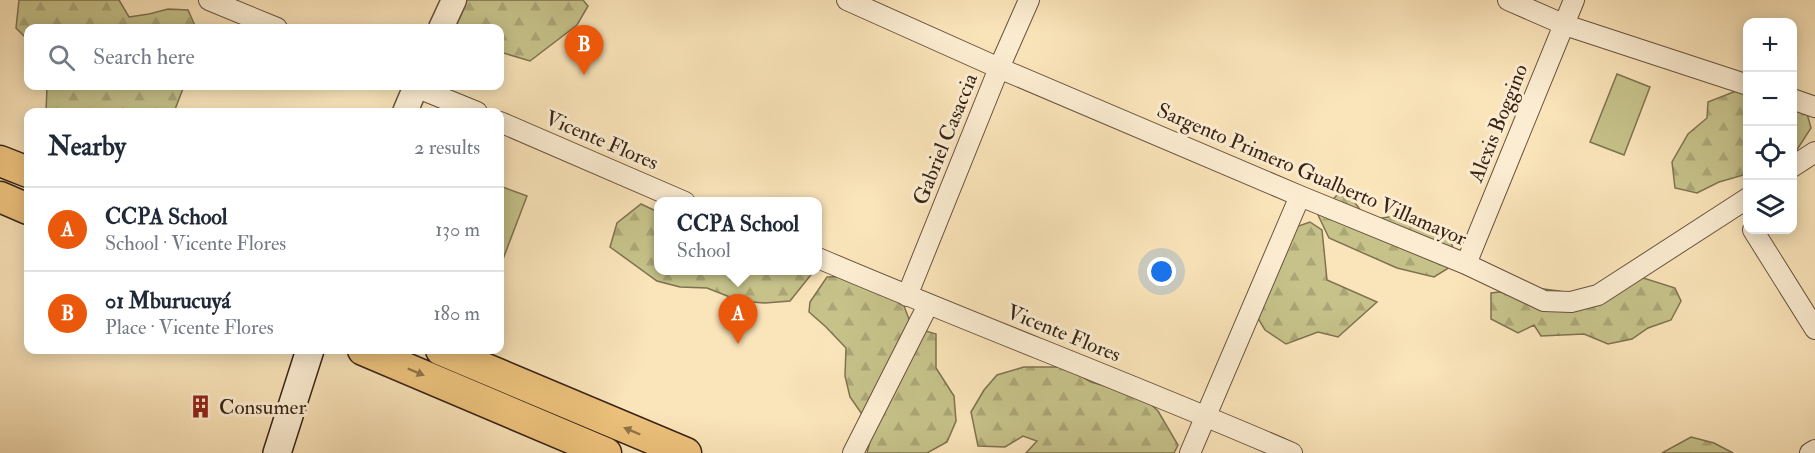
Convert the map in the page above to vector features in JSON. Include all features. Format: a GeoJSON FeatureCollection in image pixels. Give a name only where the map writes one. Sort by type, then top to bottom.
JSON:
{"type":"FeatureCollection","features":[{"type":"Feature","properties":{"kind":"main road"},"geometry":{"type":"LineString","coordinates":[[0,160],[24,170]]}},
{"type":"Feature","properties":{"kind":"main road"},"geometry":{"type":"LineString","coordinates":[[0,197],[24,207]]}},
{"type":"Feature","properties":{"kind":"main road"},"geometry":{"type":"LineString","coordinates":[[277,453],[309,354]]}},
{"type":"Feature","properties":{"kind":"main road"},"geometry":{"type":"LineString","coordinates":[[372,354],[606,453]]}},
{"type":"Feature","properties":{"kind":"main road"},"geometry":{"type":"LineString","coordinates":[[451,354],[686,453]]}},
{"type":"Feature","properties":{"kind":"street"},"geometry":{"type":"LineString","coordinates":[[209,0],[267,24]]}},
{"type":"Feature","properties":{"kind":"street"},"geometry":{"type":"LineString","coordinates":[[443,24],[454,0]]}},
{"type":"Feature","properties":{"kind":"street","name":"Sargento Primero Gualberto Villamayor"},"geometry":{"type":"LineString","coordinates":[[847,0],[999,68],[1466,264],[1544,301],[1571,303],[1598,295],[1743,209]]}},
{"type":"Feature","properties":{"kind":"street","name":"Gabriel Casaccia"},"geometry":{"type":"LineString","coordinates":[[907,297],[999,68],[1029,0]]}},
{"type":"Feature","properties":{"kind":"street"},"geometry":{"type":"LineString","coordinates":[[1508,0],[1565,25],[1743,83]]}},
{"type":"Feature","properties":{"kind":"street","name":"Alexis Boggino"},"geometry":{"type":"LineString","coordinates":[[1466,264],[1574,0]]}},
{"type":"Feature","properties":{"kind":"street"},"geometry":{"type":"LineString","coordinates":[[406,108],[413,90]]}},
{"type":"Feature","properties":{"kind":"street"},"geometry":{"type":"LineString","coordinates":[[424,90],[467,108]]}},
{"type":"Feature","properties":{"kind":"street"},"geometry":{"type":"LineString","coordinates":[[1797,101],[1815,107]]}},
{"type":"Feature","properties":{"kind":"street","name":"Vicente Flores"},"geometry":{"type":"LineString","coordinates":[[504,124],[676,197]]}},
{"type":"Feature","properties":{"kind":"street"},"geometry":{"type":"LineString","coordinates":[[1797,164],[1815,152]]}},
{"type":"Feature","properties":{"kind":"street"},"geometry":{"type":"LineString","coordinates":[[1190,453],[1300,196]]}},
{"type":"Feature","properties":{"kind":"street"},"geometry":{"type":"LineString","coordinates":[[1756,234],[1815,329]]}},
{"type":"Feature","properties":{"kind":"street","name":"Vicente Flores"},"geometry":{"type":"LineString","coordinates":[[822,260],[907,297],[1206,415],[1293,453]]}},
{"type":"Feature","properties":{"kind":"street"},"geometry":{"type":"LineString","coordinates":[[853,453],[928,304]]}},
{"type":"Feature","properties":{"kind":"street"},"geometry":{"type":"LineString","coordinates":[[1810,453],[1815,450]]}},
{"type":"Feature","properties":{"kind":"green space"},"geometry":{"type":"Polygon","coordinates":[[[19,0],[119,0],[129,17],[168,9],[188,10],[194,24],[24,24],[24,36],[16,28],[19,0]]]}},
{"type":"Feature","properties":{"kind":"green space"},"geometry":{"type":"Polygon","coordinates":[[[460,0],[583,0],[588,6],[577,25],[530,61],[504,53],[504,24],[452,24],[451,22],[460,0]]]}},
{"type":"Feature","properties":{"kind":"green space"},"geometry":{"type":"Polygon","coordinates":[[[1617,74],[1650,87],[1624,155],[1590,142],[1617,74]]]}},
{"type":"Feature","properties":{"kind":"green space"},"geometry":{"type":"Polygon","coordinates":[[[47,90],[182,90],[176,108],[46,108],[47,90]]]}},
{"type":"Feature","properties":{"kind":"green space"},"geometry":{"type":"Polygon","coordinates":[[[1743,90],[1743,175],[1719,182],[1697,193],[1675,188],[1672,162],[1688,134],[1707,118],[1708,102],[1743,90]]]}},
{"type":"Feature","properties":{"kind":"green space"},"geometry":{"type":"Polygon","coordinates":[[[1797,100],[1806,110],[1811,128],[1797,150],[1797,100]]]}},
{"type":"Feature","properties":{"kind":"green space"},"geometry":{"type":"Polygon","coordinates":[[[504,187],[527,196],[504,256],[504,187]]]}},
{"type":"Feature","properties":{"kind":"green space"},"geometry":{"type":"Polygon","coordinates":[[[1337,195],[1350,196],[1364,215],[1376,219],[1395,216],[1424,224],[1450,237],[1455,257],[1447,269],[1434,277],[1397,268],[1329,238],[1318,215],[1337,195]]]}},
{"type":"Feature","properties":{"kind":"green space"},"geometry":{"type":"Polygon","coordinates":[[[641,204],[654,210],[654,275],[811,275],[790,301],[765,303],[740,301],[707,288],[680,287],[657,281],[610,247],[617,223],[641,204]]]}},
{"type":"Feature","properties":{"kind":"green space"},"geometry":{"type":"Polygon","coordinates":[[[1310,222],[1322,230],[1327,280],[1377,302],[1338,337],[1318,332],[1286,344],[1265,330],[1250,305],[1287,230],[1310,222]]]}},
{"type":"Feature","properties":{"kind":"green space"},"geometry":{"type":"Polygon","coordinates":[[[852,276],[899,293],[912,327],[936,334],[936,368],[954,396],[956,421],[947,442],[927,453],[867,453],[873,430],[850,397],[845,376],[846,348],[809,312],[810,302],[827,277],[852,276]]]}},
{"type":"Feature","properties":{"kind":"green space"},"geometry":{"type":"Polygon","coordinates":[[[1637,276],[1675,288],[1681,301],[1671,320],[1648,328],[1632,339],[1608,344],[1584,334],[1541,336],[1534,325],[1518,333],[1491,319],[1491,293],[1536,288],[1559,291],[1592,300],[1637,276]]]}},
{"type":"Feature","properties":{"kind":"green space"},"geometry":{"type":"Polygon","coordinates":[[[1024,367],[1065,367],[1091,382],[1143,397],[1158,411],[1178,445],[1174,453],[1026,453],[1037,441],[1023,436],[1005,447],[978,446],[971,412],[984,390],[997,375],[1024,367]]]}},
{"type":"Feature","properties":{"kind":"green space"},"geometry":{"type":"Polygon","coordinates":[[[1691,437],[1714,443],[1733,453],[1662,453],[1691,437]]]}},
{"type":"Feature","properties":{"kind":"place","name":"01 Mburucuyá"},"geometry":{"type":"Point","coordinates":[584,75]}},
{"type":"Feature","properties":{"kind":"place","name":"CCPA School"},"geometry":{"type":"Point","coordinates":[738,344]}},
{"type":"Feature","properties":{"kind":"place","name":"Consumer"},"geometry":{"type":"Point","coordinates":[201,407]}}]}
